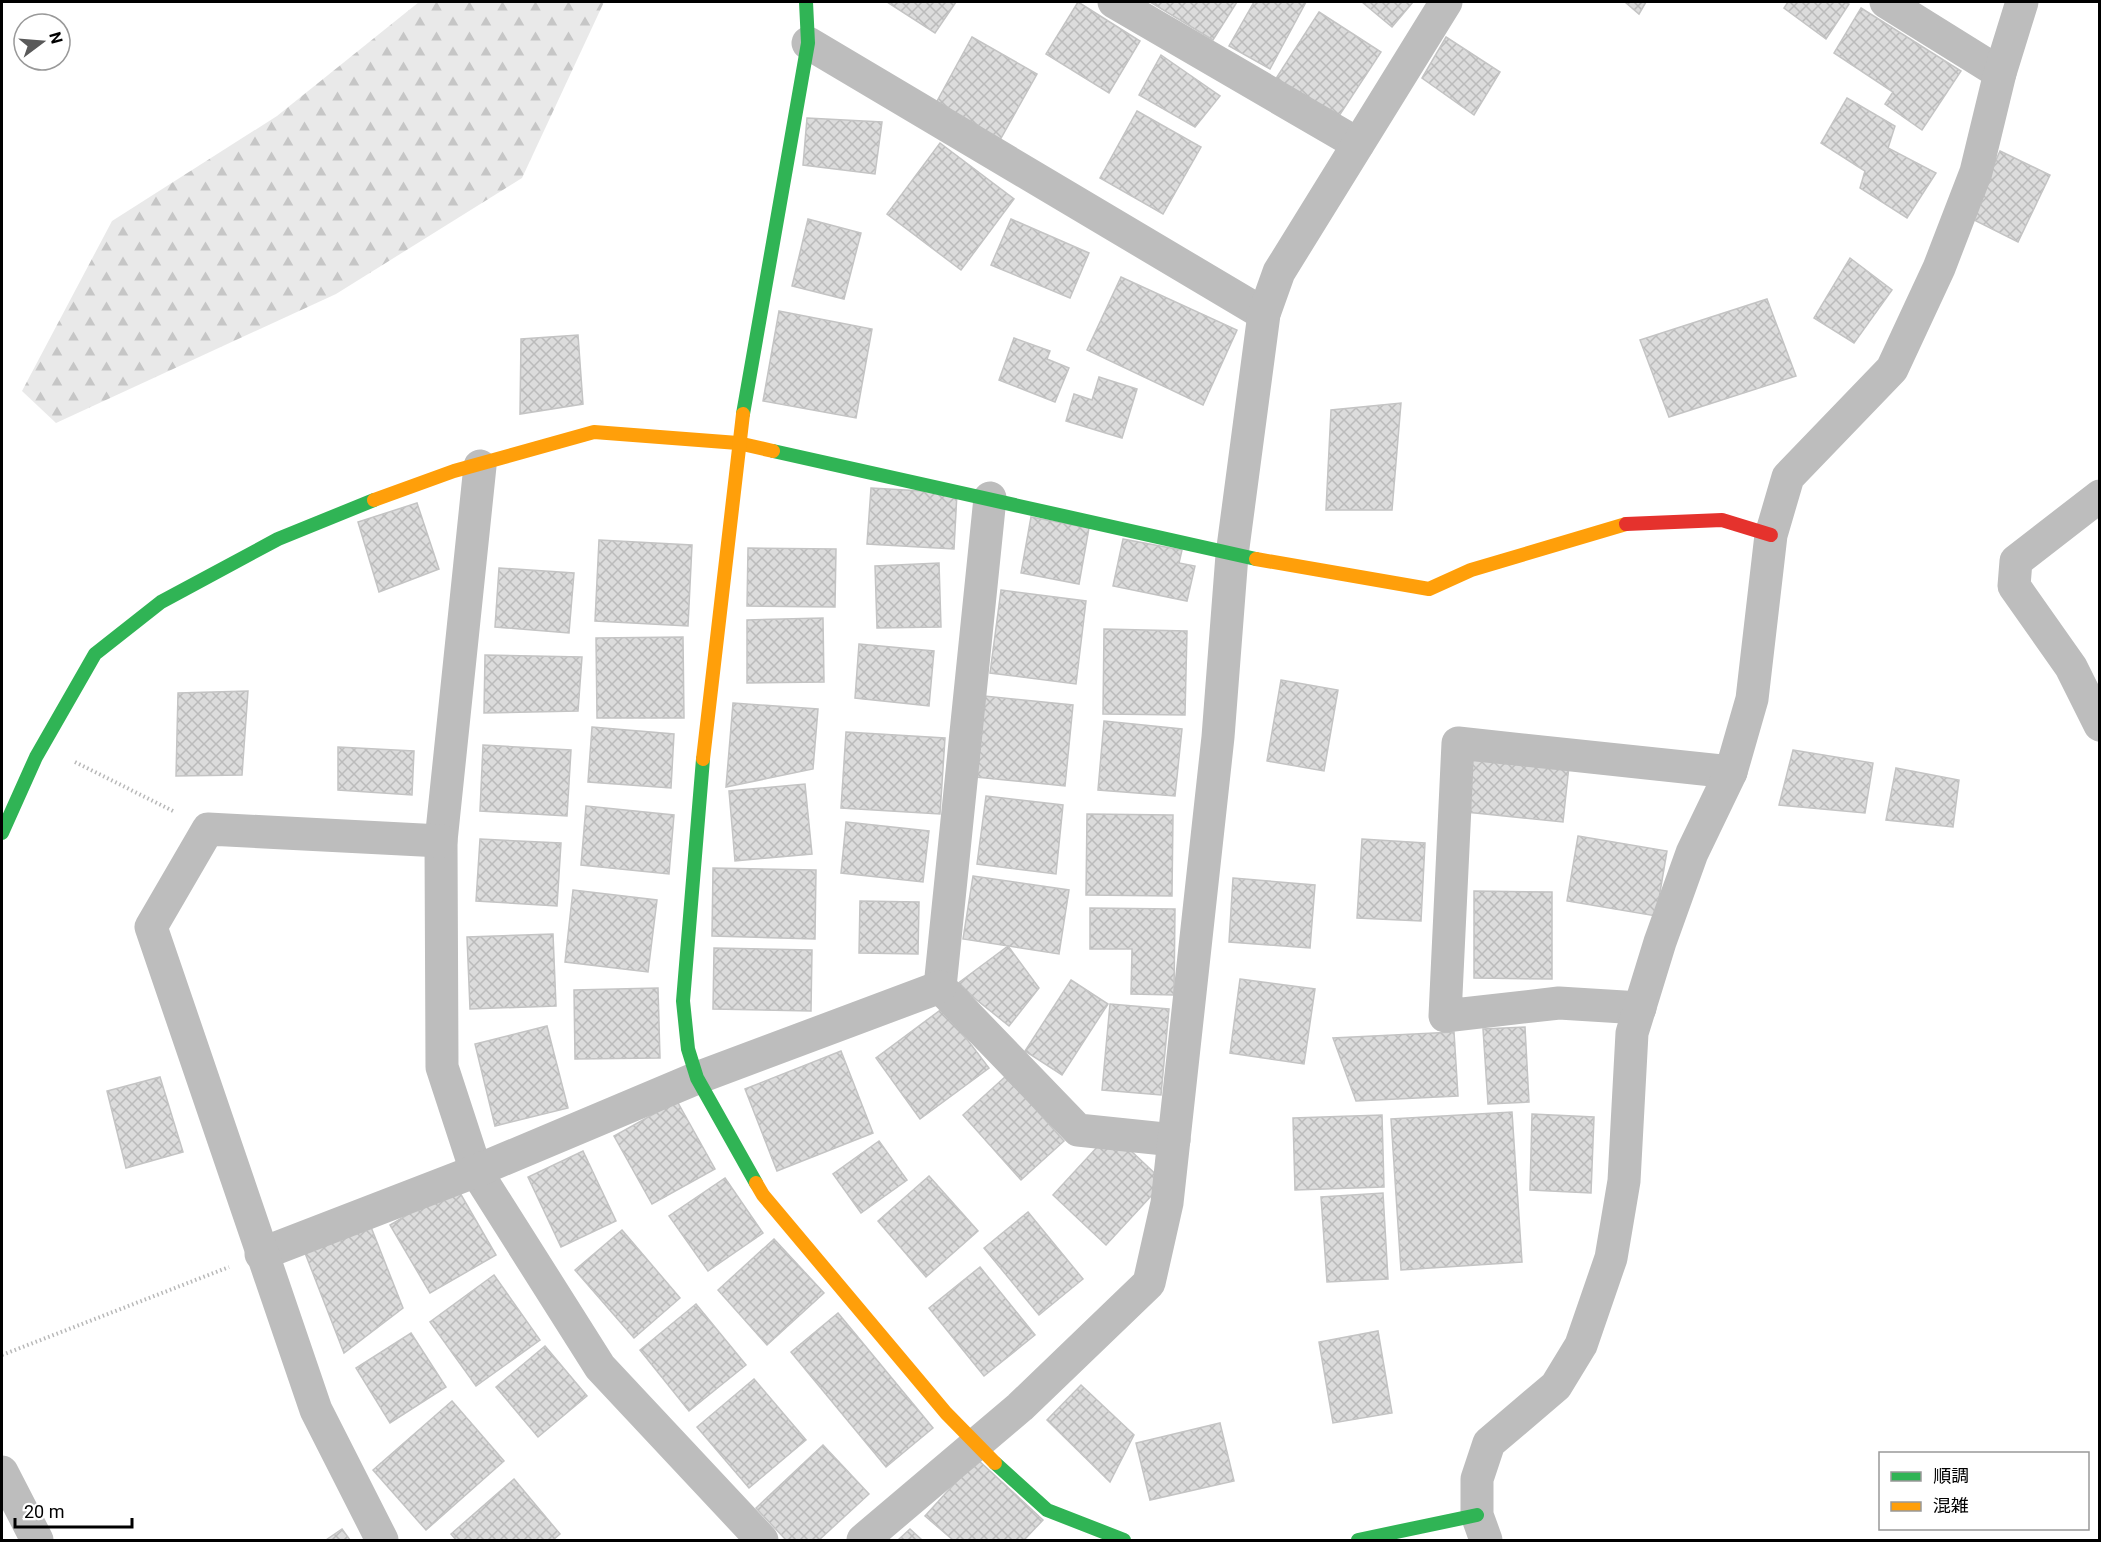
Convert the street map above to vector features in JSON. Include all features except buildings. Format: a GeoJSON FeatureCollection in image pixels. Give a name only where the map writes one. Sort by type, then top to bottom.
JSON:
{"type":"FeatureCollection","features":[{"type":"Feature","properties":{"kind":"street"},"geometry":{"type":"LineString","coordinates":[[806,2],[808,43],[738,443],[703,753],[683,1001],[688,1049],[697,1078],[764,1195],[975,1445],[1047,1510],[1124,1540]]}},
{"type":"Feature","properties":{"kind":"street"},"geometry":{"type":"LineString","coordinates":[[1114,2],[1358,144]]}},
{"type":"Feature","properties":{"kind":"street"},"geometry":{"type":"LineString","coordinates":[[863,1540],[1020,1407],[1149,1283],[1167,1203],[1218,737],[1232,555],[1264,315],[1279,272],[1446,2]]}},
{"type":"Feature","properties":{"kind":"street"},"geometry":{"type":"LineString","coordinates":[[1886,2],[2000,72]]}},
{"type":"Feature","properties":{"kind":"street"},"geometry":{"type":"LineString","coordinates":[[1358,1540],[1482,1528],[1477,1479],[1489,1443],[1556,1386],[1581,1345],[1611,1258],[1624,1181],[1632,1033],[1660,942],[1692,853],[1731,772],[1752,699],[1771,535],[1788,477],[1892,369],[1939,268],[1976,172],[2000,72],[2022,2]]}},
{"type":"Feature","properties":{"kind":"street"},"geometry":{"type":"LineString","coordinates":[[808,43],[1264,315]]}},
{"type":"Feature","properties":{"kind":"street"},"geometry":{"type":"LineString","coordinates":[[2,833],[42,746],[95,654],[160,602],[278,539],[336,514],[454,471],[480,466],[594,432],[738,443],[990,498],[1232,555],[1429,589],[1471,570],[1629,523],[1722,520],[1771,535]]}},
{"type":"Feature","properties":{"kind":"street"},"geometry":{"type":"LineString","coordinates":[[480,466],[441,841],[442,1067],[476,1171],[600,1367],[762,1540]]}},
{"type":"Feature","properties":{"kind":"street"},"geometry":{"type":"LineString","coordinates":[[2100,496],[2016,561],[2014,586],[2071,667],[2100,725]]}},
{"type":"Feature","properties":{"kind":"street"},"geometry":{"type":"LineString","coordinates":[[990,498],[940,987],[1078,1130],[1174,1140]]}},
{"type":"Feature","properties":{"kind":"street"},"geometry":{"type":"LineString","coordinates":[[1640,1008],[1558,1003],[1445,1017],[1458,743],[1731,772]]}},
{"type":"Feature","properties":{"kind":"street"},"geometry":{"type":"LineString","coordinates":[[382,1540],[316,1410],[151,927],[208,829],[441,841]]}},
{"type":"Feature","properties":{"kind":"street"},"geometry":{"type":"LineString","coordinates":[[261,1254],[476,1171],[697,1078],[940,987]]}},
{"type":"Feature","properties":{"kind":"street"},"geometry":{"type":"LineString","coordinates":[[2,1473],[37,1540]]}},
{"type":"Feature","properties":{"kind":"path"},"geometry":{"type":"LineString","coordinates":[[42,746],[208,829]]}},
{"type":"Feature","properties":{"kind":"path"},"geometry":{"type":"LineString","coordinates":[[2,1355],[261,1254]]}},
{"type":"Feature","properties":{"kind":"green space"},"geometry":{"type":"Polygon","coordinates":[[[419,2],[604,2],[522,178],[336,294],[56,423],[22,391],[112,221],[277,116],[419,2]]]}},
{"type":"Feature","properties":{"kind":"traffic: fast"},"geometry":{"type":"LineString","coordinates":[[743,414],[808,43],[806,2]]}},
{"type":"Feature","properties":{"kind":"traffic: fast"},"geometry":{"type":"LineString","coordinates":[[773,451],[1256,559]]}},
{"type":"Feature","properties":{"kind":"traffic: fast"},"geometry":{"type":"LineString","coordinates":[[2,833],[36,757],[95,654],[161,602],[278,539],[374,500]]}},
{"type":"Feature","properties":{"kind":"traffic: fast"},"geometry":{"type":"LineString","coordinates":[[703,759],[683,1001],[688,1049],[697,1078],[756,1183]]}},
{"type":"Feature","properties":{"kind":"traffic: fast"},"geometry":{"type":"LineString","coordinates":[[995,1463],[1047,1510],[1124,1540]]}},
{"type":"Feature","properties":{"kind":"traffic: fast"},"geometry":{"type":"LineString","coordinates":[[1358,1540],[1477,1515]]}},
{"type":"Feature","properties":{"kind":"traffic: slow"},"geometry":{"type":"LineString","coordinates":[[703,759],[743,414]]}},
{"type":"Feature","properties":{"kind":"traffic: slow"},"geometry":{"type":"LineString","coordinates":[[374,500],[454,471],[594,432],[738,443],[773,451]]}},
{"type":"Feature","properties":{"kind":"traffic: slow"},"geometry":{"type":"LineString","coordinates":[[1256,559],[1429,589],[1471,570],[1626,524]]}},
{"type":"Feature","properties":{"kind":"traffic: slow"},"geometry":{"type":"LineString","coordinates":[[756,1183],[763,1195],[946,1413],[995,1463]]}},
{"type":"Feature","properties":{"kind":"traffic: jam"},"geometry":{"type":"LineString","coordinates":[[1626,524],[1722,520],[1771,535]]}}]}
